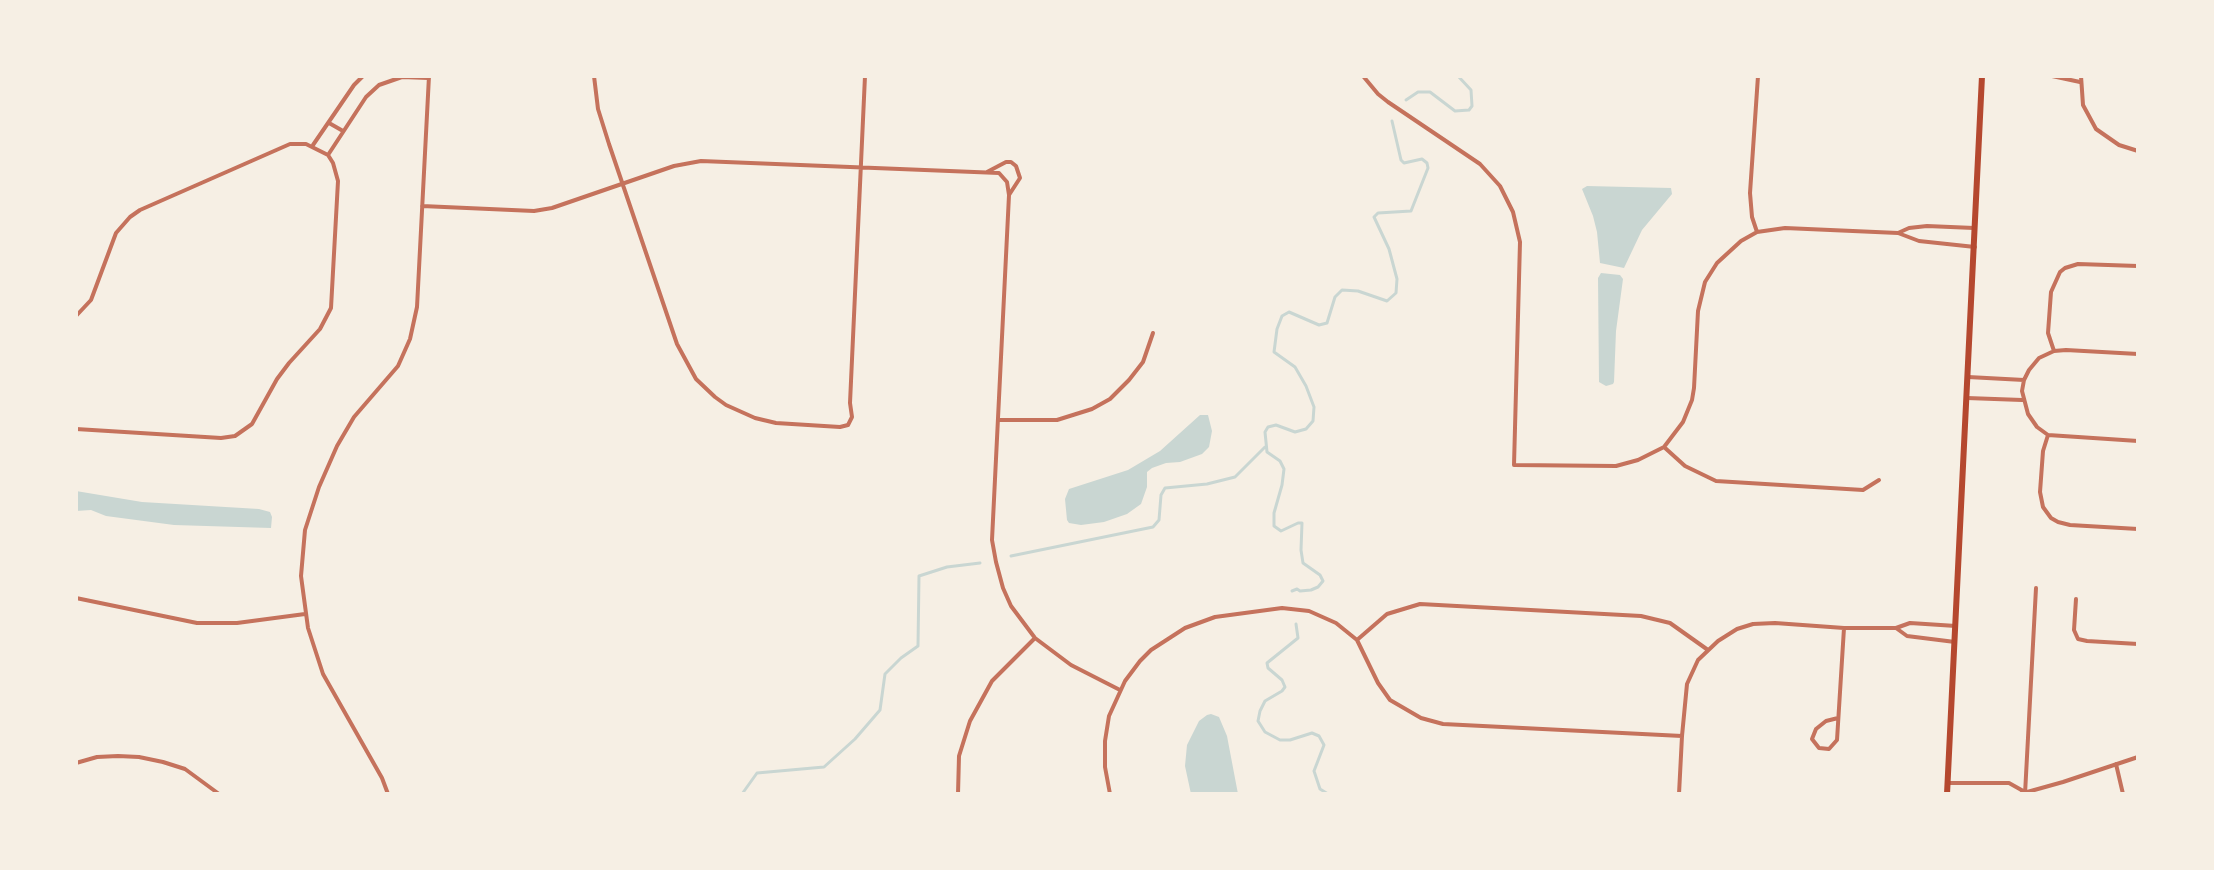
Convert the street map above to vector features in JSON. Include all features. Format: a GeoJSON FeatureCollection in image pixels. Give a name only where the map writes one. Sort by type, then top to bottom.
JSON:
{"type":"FeatureCollection","features":[{"type":"Feature","properties":{"kind":"main road"},"geometry":{"type":"LineString","coordinates":[[1947,794],[1982,76]]}},
{"type":"Feature","properties":{"kind":"street"},"geometry":{"type":"LineString","coordinates":[[313,146],[363,76]]}},
{"type":"Feature","properties":{"kind":"street"},"geometry":{"type":"LineString","coordinates":[[594,76],[598,109],[677,344],[688,366],[702,385],[726,405],[755,418],[776,423],[835,427],[845,426],[852,417],[850,403],[865,76]]}},
{"type":"Feature","properties":{"kind":"street"},"geometry":{"type":"LineString","coordinates":[[1363,76],[1388,102],[1480,164],[1500,186],[1513,212],[1520,242],[1514,465],[1616,466],[1638,460],[1664,447],[1683,422],[1692,400],[1698,311],[1705,282],[1726,253],[1757,232],[1785,228],[1898,233],[1919,241],[1975,247]]}},
{"type":"Feature","properties":{"kind":"street"},"geometry":{"type":"LineString","coordinates":[[1757,232],[1750,193],[1758,76]]}},
{"type":"Feature","properties":{"kind":"street"},"geometry":{"type":"LineString","coordinates":[[2052,76],[2080,79],[2083,105],[2096,129],[2109,140],[2138,151]]}},
{"type":"Feature","properties":{"kind":"street"},"geometry":{"type":"LineString","coordinates":[[328,155],[366,97],[385,79],[428,77],[417,307],[410,339],[398,366],[349,425],[337,446],[305,530],[301,576],[305,614],[323,674],[388,794]]}},
{"type":"Feature","properties":{"kind":"street"},"geometry":{"type":"LineString","coordinates":[[329,123],[343,131]]}},
{"type":"Feature","properties":{"kind":"street"},"geometry":{"type":"LineString","coordinates":[[76,316],[91,300],[116,233],[140,210],[298,142],[313,146],[328,155],[333,163],[338,181],[331,308],[320,329],[277,379],[252,424],[235,436],[221,438],[76,429]]}},
{"type":"Feature","properties":{"kind":"street"},"geometry":{"type":"LineString","coordinates":[[422,206],[534,211],[552,208],[674,166],[701,161],[999,173],[1007,182],[1009,195],[992,540],[996,562],[1011,606],[1035,638],[1071,665],[1120,690]]}},
{"type":"Feature","properties":{"kind":"street"},"geometry":{"type":"LineString","coordinates":[[987,172],[1006,162],[1016,166],[1020,178],[1009,195]]}},
{"type":"Feature","properties":{"kind":"street"},"geometry":{"type":"LineString","coordinates":[[1898,233],[1927,226],[1976,229]]}},
{"type":"Feature","properties":{"kind":"street"},"geometry":{"type":"LineString","coordinates":[[2054,351],[2048,333],[2051,292],[2060,272],[2078,264],[2138,266]]}},
{"type":"Feature","properties":{"kind":"street"},"geometry":{"type":"LineString","coordinates":[[998,420],[1057,420],[1092,409],[1110,399],[1143,362],[1153,333]]}},
{"type":"Feature","properties":{"kind":"street"},"geometry":{"type":"LineString","coordinates":[[2138,354],[2054,351],[2039,358],[2029,370],[2022,391],[2022,400],[2031,421],[2048,435],[2138,441]]}},
{"type":"Feature","properties":{"kind":"street"},"geometry":{"type":"LineString","coordinates":[[1968,377],[2024,380]]}},
{"type":"Feature","properties":{"kind":"street"},"geometry":{"type":"LineString","coordinates":[[1967,398],[2022,400]]}},
{"type":"Feature","properties":{"kind":"street"},"geometry":{"type":"LineString","coordinates":[[2048,435],[2043,451],[2040,492],[2043,507],[2051,518],[2070,525],[2138,529]]}},
{"type":"Feature","properties":{"kind":"street"},"geometry":{"type":"LineString","coordinates":[[1664,447],[1685,466],[1716,481],[1863,490],[1879,480]]}},
{"type":"Feature","properties":{"kind":"street"},"geometry":{"type":"LineString","coordinates":[[2023,793],[2036,588]]}},
{"type":"Feature","properties":{"kind":"street"},"geometry":{"type":"LineString","coordinates":[[76,598],[197,623],[237,623],[305,614]]}},
{"type":"Feature","properties":{"kind":"street"},"geometry":{"type":"LineString","coordinates":[[2076,599],[2074,630],[2078,639],[2138,644]]}},
{"type":"Feature","properties":{"kind":"street"},"geometry":{"type":"LineString","coordinates":[[1357,640],[1387,614],[1420,604],[1641,616],[1670,623],[1708,650]]}},
{"type":"Feature","properties":{"kind":"street"},"geometry":{"type":"LineString","coordinates":[[1110,794],[1105,767],[1109,716],[1120,690],[1140,661],[1185,628],[1215,617],[1282,608],[1301,609],[1330,619],[1357,640],[1390,700],[1421,718],[1443,724],[1682,736]]}},
{"type":"Feature","properties":{"kind":"street"},"geometry":{"type":"LineString","coordinates":[[1679,794],[1687,684],[1698,660],[1737,629],[1753,624],[1775,623],[1844,628],[1896,628],[1910,623],[1956,626]]}},
{"type":"Feature","properties":{"kind":"street"},"geometry":{"type":"LineString","coordinates":[[1838,718],[1826,721],[1816,729],[1812,739],[1819,748],[1829,749],[1837,740],[1844,628]]}},
{"type":"Feature","properties":{"kind":"street"},"geometry":{"type":"LineString","coordinates":[[1896,628],[1907,636],[1955,642]]}},
{"type":"Feature","properties":{"kind":"street"},"geometry":{"type":"LineString","coordinates":[[958,794],[959,756],[970,721],[992,681],[1035,638]]}},
{"type":"Feature","properties":{"kind":"street"},"geometry":{"type":"LineString","coordinates":[[76,763],[97,757],[118,756],[163,762],[185,769],[219,794]]}},
{"type":"Feature","properties":{"kind":"street"},"geometry":{"type":"LineString","coordinates":[[2023,793],[2138,757]]}},
{"type":"Feature","properties":{"kind":"street"},"geometry":{"type":"LineString","coordinates":[[2116,764],[2123,794]]}},
{"type":"Feature","properties":{"kind":"street"},"geometry":{"type":"LineString","coordinates":[[1948,783],[2009,783],[2023,793]]}},
{"type":"Feature","properties":{"kind":"shaded area"},"geometry":{"type":"Polygon","coordinates":[[[1587,186],[1671,188],[1672,194],[1642,230],[1624,268],[1600,263],[1597,232],[1582,189],[1587,186]]]}},
{"type":"Feature","properties":{"kind":"shaded area"},"geometry":{"type":"Polygon","coordinates":[[[1601,273],[1620,275],[1623,279],[1616,331],[1614,382],[1606,386],[1599,382],[1598,278],[1601,273]]]}},
{"type":"Feature","properties":{"kind":"shaded area"},"geometry":{"type":"Polygon","coordinates":[[[1200,415],[1208,415],[1212,431],[1209,447],[1202,454],[1180,462],[1166,463],[1147,472],[1147,487],[1141,504],[1127,514],[1104,522],[1069,523],[1065,499],[1069,489],[1128,470],[1160,451],[1200,415]]]}},
{"type":"Feature","properties":{"kind":"shaded area"},"geometry":{"type":"Polygon","coordinates":[[[76,491],[142,502],[259,509],[270,512],[271,528],[174,525],[106,516],[91,510],[76,511],[76,491]]]}},
{"type":"Feature","properties":{"kind":"shaded area"},"geometry":{"type":"Polygon","coordinates":[[[1211,714],[1219,717],[1227,736],[1238,794],[1191,794],[1185,766],[1187,745],[1199,721],[1211,714]]]}},
{"type":"Feature","properties":{"kind":"waterway"},"geometry":{"type":"LineString","coordinates":[[1406,100],[1418,92],[1430,92],[1455,111],[1469,110],[1472,106],[1471,90],[1458,76]]}},
{"type":"Feature","properties":{"kind":"waterway"},"geometry":{"type":"LineString","coordinates":[[1292,591],[1311,590],[1323,581],[1320,575],[1303,563],[1302,523],[1281,531],[1274,526],[1284,469],[1280,461],[1267,452],[1265,432],[1268,427],[1276,425],[1295,432],[1306,429],[1313,421],[1314,407],[1295,367],[1274,352],[1277,329],[1282,316],[1289,312],[1319,325],[1327,323],[1335,297],[1342,290],[1358,291],[1387,301],[1396,293],[1397,279],[1389,249],[1374,217],[1378,213],[1411,211],[1428,168],[1422,159],[1404,163],[1401,160],[1392,121]]}},
{"type":"Feature","properties":{"kind":"waterway"},"geometry":{"type":"LineString","coordinates":[[1011,556],[1153,527],[1159,520],[1161,495],[1165,488],[1207,484],[1235,477],[1265,447]]}},
{"type":"Feature","properties":{"kind":"waterway"},"geometry":{"type":"LineString","coordinates":[[742,794],[757,773],[824,767],[855,739],[880,710],[885,674],[918,646],[919,576],[947,567],[980,563]]}},
{"type":"Feature","properties":{"kind":"waterway"},"geometry":{"type":"LineString","coordinates":[[1296,624],[1298,638],[1267,663],[1285,687],[1265,701],[1258,721],[1265,732],[1280,740],[1312,733],[1319,736],[1324,745],[1314,771],[1320,789],[1328,794]]}}]}
